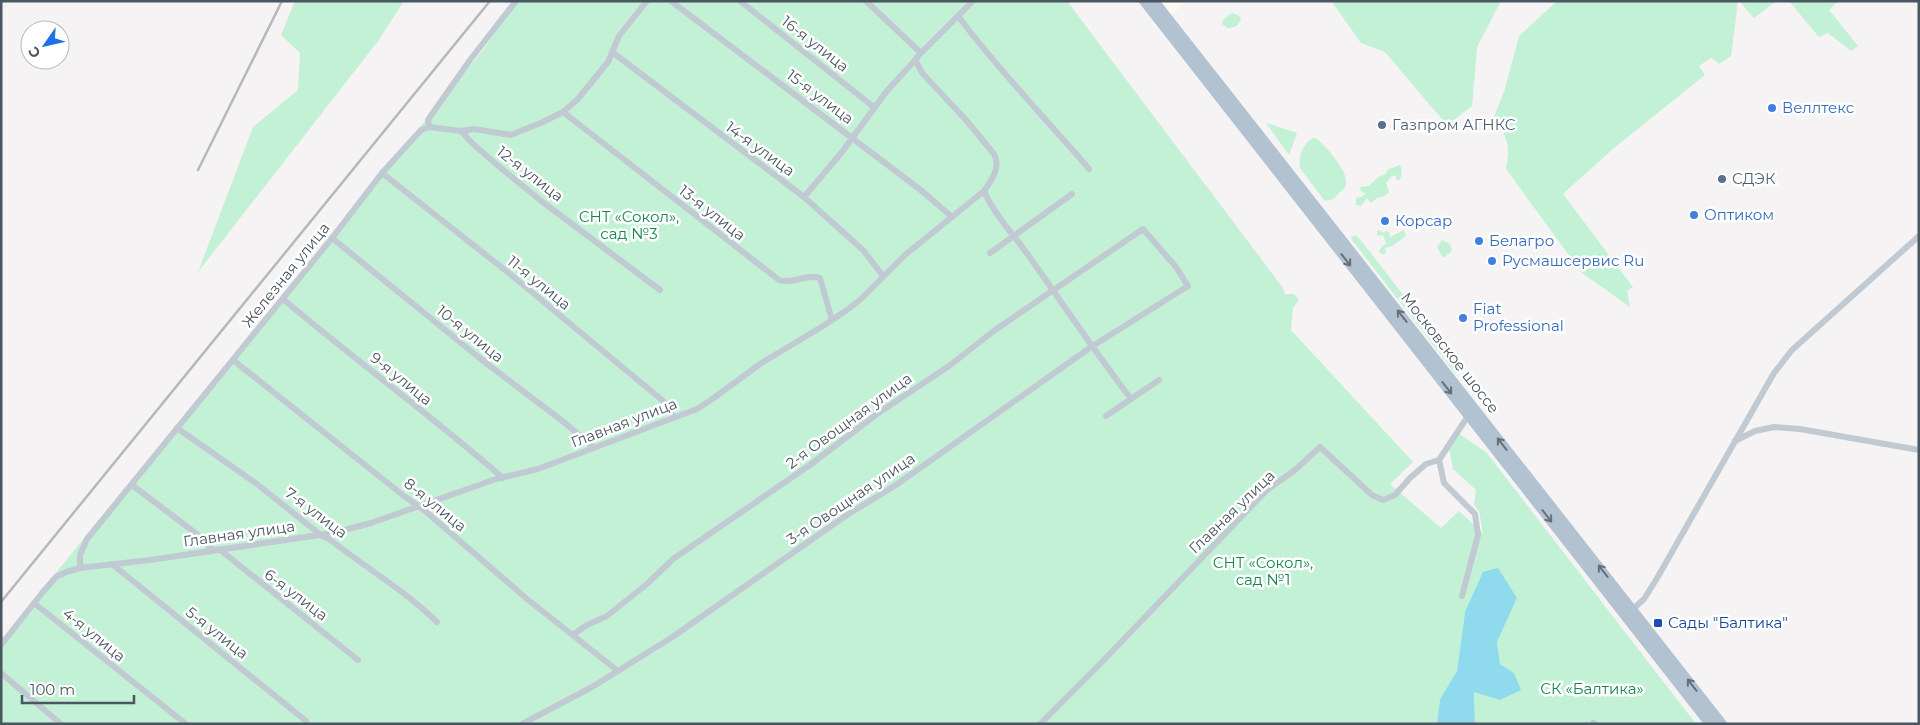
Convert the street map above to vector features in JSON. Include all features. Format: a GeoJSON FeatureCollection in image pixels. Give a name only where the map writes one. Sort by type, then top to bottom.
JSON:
{"type":"FeatureCollection","features":[{"type":"Feature","properties":{"kind":"main road","name":"Московское шоссе"},"geometry":{"type":"LineString","coordinates":[[1144,1],[1468,416],[1722,724]]}},
{"type":"Feature","properties":{"kind":"main road","name":"Московское шоссе"},"geometry":{"type":"LineString","coordinates":[[1154,1],[1629,613],[1710,724]]}},
{"type":"Feature","properties":{"kind":"street","name":"Железная улица"},"geometry":{"type":"LineString","coordinates":[[80,568],[80,554],[87,539],[234,360],[382,173],[421,130],[429,126],[428,120],[432,114],[470,60],[516,1]]}},
{"type":"Feature","properties":{"kind":"street"},"geometry":{"type":"LineString","coordinates":[[429,126],[461,131],[474,129],[488,130],[499,134],[511,135],[563,112],[577,100],[608,62],[619,36],[647,1]]}},
{"type":"Feature","properties":{"kind":"street","name":"15-я улица"},"geometry":{"type":"LineString","coordinates":[[671,1],[922,191],[952,217]]}},
{"type":"Feature","properties":{"kind":"street","name":"16-я улица"},"geometry":{"type":"LineString","coordinates":[[740,1],[876,108]]}},
{"type":"Feature","properties":{"kind":"street"},"geometry":{"type":"LineString","coordinates":[[866,1],[920,55]]}},
{"type":"Feature","properties":{"kind":"street"},"geometry":{"type":"LineString","coordinates":[[804,197],[876,108],[886,92],[973,1]]}},
{"type":"Feature","properties":{"kind":"street"},"geometry":{"type":"LineString","coordinates":[[958,16],[979,44],[1089,169]]}},
{"type":"Feature","properties":{"kind":"street","name":"14-я улица"},"geometry":{"type":"LineString","coordinates":[[612,52],[804,197],[863,250],[883,276]]}},
{"type":"Feature","properties":{"kind":"street","name":"Главная улица"},"geometry":{"type":"LineString","coordinates":[[1,645],[56,577],[80,568],[322,536],[371,523],[503,478],[538,469],[697,409],[760,364],[832,320],[861,299],[905,255],[984,191],[995,172],[996,159],[966,120],[918,68],[916,62],[920,55]]}},
{"type":"Feature","properties":{"kind":"street","name":"13-я улица"},"geometry":{"type":"LineString","coordinates":[[563,112],[779,280],[786,283],[814,276],[820,278],[832,320]]}},
{"type":"Feature","properties":{"kind":"street","name":"12-я улица"},"geometry":{"type":"LineString","coordinates":[[461,131],[478,148],[533,194],[660,290]]}},
{"type":"Feature","properties":{"kind":"street","name":"11-я улица"},"geometry":{"type":"LineString","coordinates":[[382,173],[510,274],[662,400],[669,406],[673,418]]}},
{"type":"Feature","properties":{"kind":"street"},"geometry":{"type":"LineString","coordinates":[[984,191],[989,202],[1131,399]]}},
{"type":"Feature","properties":{"kind":"street"},"geometry":{"type":"LineString","coordinates":[[990,253],[1072,194]]}},
{"type":"Feature","properties":{"kind":"street","name":"3-я Овощная улица"},"geometry":{"type":"LineString","coordinates":[[522,724],[618,671],[671,638],[847,515],[896,485],[1092,347],[1188,286],[1176,267],[1143,229]]}},
{"type":"Feature","properties":{"kind":"street","name":"2-я Овощная улица"},"geometry":{"type":"LineString","coordinates":[[573,635],[585,626],[607,616],[647,584],[673,559],[810,465],[877,414],[949,366],[995,330],[1143,229]]}},
{"type":"Feature","properties":{"kind":"street"},"geometry":{"type":"LineString","coordinates":[[1629,613],[1644,599],[1656,580],[1774,373],[1792,350],[1919,236]]}},
{"type":"Feature","properties":{"kind":"street","name":"10-я улица"},"geometry":{"type":"LineString","coordinates":[[332,238],[593,447]]}},
{"type":"Feature","properties":{"kind":"street","name":"9-я улица"},"geometry":{"type":"LineString","coordinates":[[282,299],[370,371],[483,459],[503,478]]}},
{"type":"Feature","properties":{"kind":"street","name":"8-я улица"},"geometry":{"type":"LineString","coordinates":[[234,360],[417,506],[618,671]]}},
{"type":"Feature","properties":{"kind":"street"},"geometry":{"type":"LineString","coordinates":[[1106,416],[1159,380]]}},
{"type":"Feature","properties":{"kind":"street","name":"Главная улица"},"geometry":{"type":"LineString","coordinates":[[1040,724],[1267,490],[1320,447],[1372,495],[1383,500],[1395,495],[1426,464],[1439,460],[1468,416]]}},
{"type":"Feature","properties":{"kind":"street"},"geometry":{"type":"LineString","coordinates":[[1734,442],[1755,431],[1774,427],[1800,428],[1919,450]]}},
{"type":"Feature","properties":{"kind":"street","name":"7-я улица"},"geometry":{"type":"LineString","coordinates":[[177,428],[257,484],[322,536],[385,579],[421,606],[437,622]]}},
{"type":"Feature","properties":{"kind":"street"},"geometry":{"type":"LineString","coordinates":[[1439,460],[1444,483],[1475,514],[1478,535],[1462,596]]}},
{"type":"Feature","properties":{"kind":"street","name":"6-я улица"},"geometry":{"type":"LineString","coordinates":[[132,485],[358,660]]}},
{"type":"Feature","properties":{"kind":"street","name":"5-я улица"},"geometry":{"type":"LineString","coordinates":[[112,564],[306,721]]}},
{"type":"Feature","properties":{"kind":"street","name":"4-я улица"},"geometry":{"type":"LineString","coordinates":[[34,603],[186,724]]}},
{"type":"Feature","properties":{"kind":"street"},"geometry":{"type":"LineString","coordinates":[[1,673],[61,724]]}},
{"type":"Feature","properties":{"kind":"shaded area"},"geometry":{"type":"Polygon","coordinates":[[[1160,1],[1189,1],[1171,15],[1160,1]]]}},
{"type":"Feature","properties":{"kind":"green space"},"geometry":{"type":"Polygon","coordinates":[[[295,1],[404,1],[378,41],[198,272],[253,127],[298,90],[300,53],[281,35],[295,1]]]}},
{"type":"Feature","properties":{"kind":"green space","name":"СНТ «Сокол», сад №3"},"geometry":{"type":"Polygon","coordinates":[[[517,1],[1067,1],[1283,288],[1285,294],[1294,294],[1299,300],[1293,308],[1291,330],[1413,462],[1390,484],[1441,528],[1459,511],[1483,533],[1479,511],[1474,505],[1476,490],[1453,469],[1449,448],[1458,433],[1486,452],[1696,724],[1475,724],[1474,692],[1514,673],[1500,664],[1497,642],[1517,598],[1465,612],[1457,671],[1440,699],[1437,724],[1,724],[1,640],[483,50],[517,1]]]}},
{"type":"Feature","properties":{"kind":"green space"},"geometry":{"type":"Polygon","coordinates":[[[1501,1],[1477,47],[1472,106],[1447,125],[1385,52],[1361,43],[1332,2],[1501,1]]]}},
{"type":"Feature","properties":{"kind":"green space"},"geometry":{"type":"Polygon","coordinates":[[[1557,1],[1738,1],[1731,56],[1719,64],[1711,58],[1699,66],[1705,75],[1614,148],[1563,194],[1633,287],[1627,291],[1630,307],[1582,273],[1506,169],[1507,142],[1494,117],[1505,89],[1519,36],[1557,1]]]}},
{"type":"Feature","properties":{"kind":"green space"},"geometry":{"type":"Polygon","coordinates":[[[1739,1],[1776,1],[1754,18],[1739,1]]]}},
{"type":"Feature","properties":{"kind":"green space"},"geometry":{"type":"Polygon","coordinates":[[[1789,1],[1838,1],[1829,10],[1858,46],[1851,51],[1828,33],[1819,37],[1789,1]]]}},
{"type":"Feature","properties":{"kind":"green space"},"geometry":{"type":"Polygon","coordinates":[[[1231,13],[1241,18],[1236,26],[1227,28],[1222,24],[1223,20],[1231,13]]]}},
{"type":"Feature","properties":{"kind":"green space"},"geometry":{"type":"Polygon","coordinates":[[[1266,123],[1297,133],[1289,155],[1266,123]]]}},
{"type":"Feature","properties":{"kind":"green space"},"geometry":{"type":"Polygon","coordinates":[[[1313,138],[1316,138],[1330,152],[1340,165],[1346,178],[1344,188],[1331,200],[1324,200],[1300,168],[1302,151],[1313,138]]]}},
{"type":"Feature","properties":{"kind":"green space"},"geometry":{"type":"Polygon","coordinates":[[[1400,165],[1402,172],[1400,178],[1396,180],[1396,175],[1392,176],[1386,183],[1389,192],[1385,196],[1377,198],[1371,203],[1367,198],[1361,206],[1356,205],[1356,198],[1366,193],[1361,192],[1360,187],[1369,186],[1378,177],[1386,174],[1387,170],[1400,165]]]}},
{"type":"Feature","properties":{"kind":"green space"},"geometry":{"type":"Polygon","coordinates":[[[1379,230],[1383,233],[1389,232],[1390,237],[1404,230],[1406,236],[1392,246],[1385,248],[1386,252],[1384,255],[1379,252],[1386,243],[1383,235],[1377,236],[1377,231],[1379,230]]]}},
{"type":"Feature","properties":{"kind":"green space"},"geometry":{"type":"Polygon","coordinates":[[[1355,235],[1457,364],[1460,371],[1455,373],[1352,240],[1351,237],[1355,235]]]}},
{"type":"Feature","properties":{"kind":"green space"},"geometry":{"type":"Polygon","coordinates":[[[1442,240],[1450,244],[1452,251],[1443,258],[1437,247],[1442,240]]]}},
{"type":"Feature","properties":{"kind":"water"},"geometry":{"type":"Polygon","coordinates":[[[1498,568],[1517,598],[1497,642],[1500,664],[1514,673],[1521,690],[1500,700],[1474,692],[1475,724],[1437,724],[1440,699],[1457,671],[1465,612],[1483,572],[1498,568]]]}},
{"type":"Feature","properties":{"kind":"railway"},"geometry":{"type":"LineString","coordinates":[[198,170],[282,1]]}},
{"type":"Feature","properties":{"kind":"railway"},"geometry":{"type":"LineString","coordinates":[[1,602],[490,1]]}},
{"type":"Feature","properties":{"kind":"place","name":"Веллтекс"},"geometry":{"type":"Point","coordinates":[1772,108]}},
{"type":"Feature","properties":{"kind":"place","name":"Газпром АГНКС"},"geometry":{"type":"Point","coordinates":[1382,125]}},
{"type":"Feature","properties":{"kind":"place","name":"СДЭК"},"geometry":{"type":"Point","coordinates":[1722,179]}},
{"type":"Feature","properties":{"kind":"place","name":"Оптиком"},"geometry":{"type":"Point","coordinates":[1694,215]}},
{"type":"Feature","properties":{"kind":"place","name":"Корсар"},"geometry":{"type":"Point","coordinates":[1385,221]}},
{"type":"Feature","properties":{"kind":"place","name":"Белагро"},"geometry":{"type":"Point","coordinates":[1479,241]}},
{"type":"Feature","properties":{"kind":"place","name":"Русмашсервис Ru"},"geometry":{"type":"Point","coordinates":[1492,261]}},
{"type":"Feature","properties":{"kind":"place","name":"Fiat Professional"},"geometry":{"type":"Point","coordinates":[1463,318]}},
{"type":"Feature","properties":{"kind":"place","name":"Сады \"Балтика\""},"geometry":{"type":"Point","coordinates":[1658,623]}},
{"type":"Feature","properties":{"kind":"park label","name":"СНТ «Сокол», сад №1"},"geometry":{"type":"Point","coordinates":[1263,572]}},
{"type":"Feature","properties":{"kind":"park label","name":"СК «Балтика»"},"geometry":{"type":"Point","coordinates":[1592,689]}}]}
